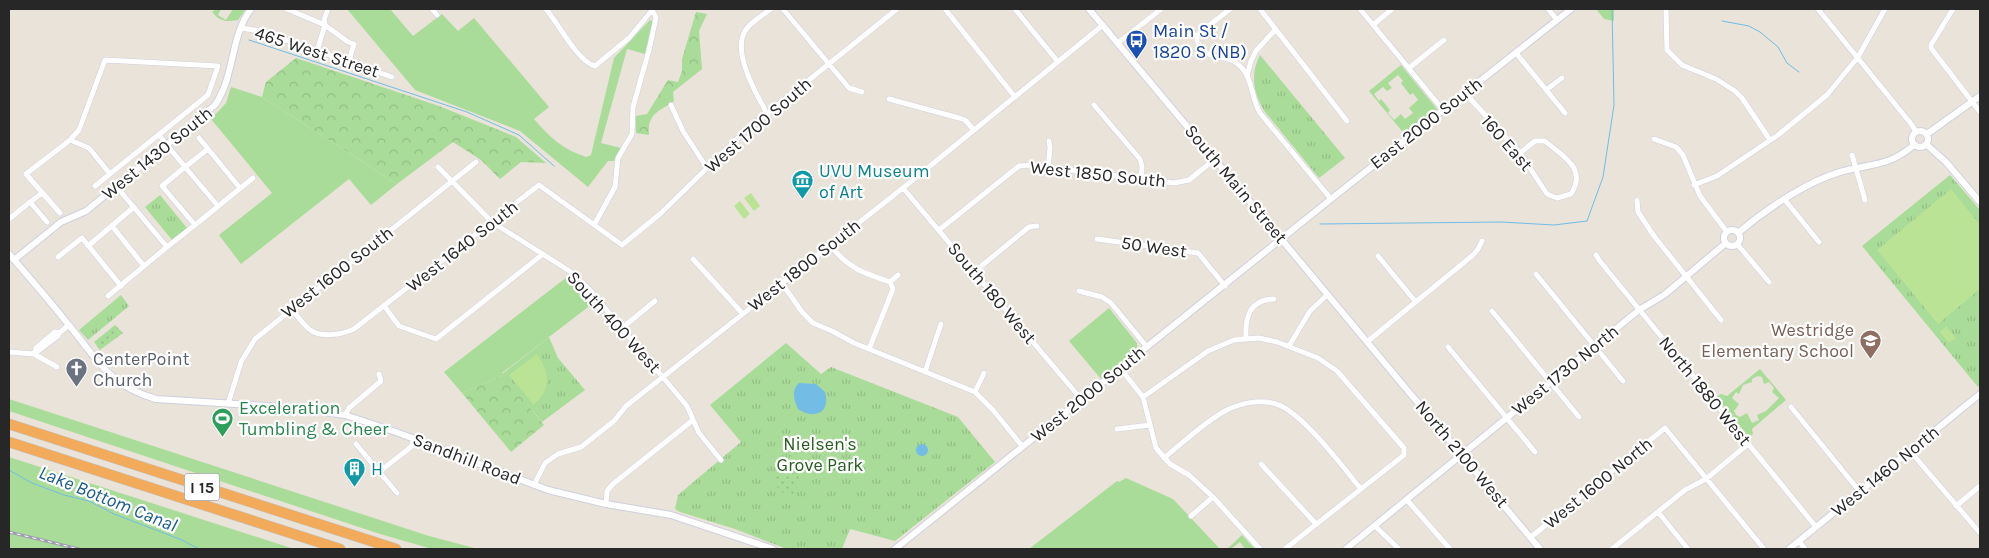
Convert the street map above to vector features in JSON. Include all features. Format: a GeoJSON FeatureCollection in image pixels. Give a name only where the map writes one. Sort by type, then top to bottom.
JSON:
{"type":"FeatureCollection","features":[{"type":"Feature","properties":{"kind":"highway","name":"I 15"},"geometry":{"type":"LineString","coordinates":[[9,424],[396,549]]}},
{"type":"Feature","properties":{"kind":"highway","name":"I 15"},"geometry":{"type":"LineString","coordinates":[[9,442],[340,549]]}},
{"type":"Feature","properties":{"kind":"street","name":"West 1430 South"},"geometry":{"type":"LineString","coordinates":[[14,260],[61,222],[86,211],[206,114],[220,98],[241,28],[251,9]]}},
{"type":"Feature","properties":{"kind":"street"},"geometry":{"type":"LineString","coordinates":[[287,9],[325,25],[348,42],[354,44],[349,61]]}},
{"type":"Feature","properties":{"kind":"street"},"geometry":{"type":"LineString","coordinates":[[317,51],[328,9]]}},
{"type":"Feature","properties":{"kind":"street"},"geometry":{"type":"LineString","coordinates":[[432,9],[437,15]]}},
{"type":"Feature","properties":{"kind":"street"},"geometry":{"type":"LineString","coordinates":[[546,9],[556,20],[564,36],[581,56],[588,63],[595,66],[629,38],[653,9]]}},
{"type":"Feature","properties":{"kind":"street"},"geometry":{"type":"LineString","coordinates":[[594,225],[615,187],[618,158],[632,134],[634,102],[656,18],[653,9]]}},
{"type":"Feature","properties":{"kind":"street"},"geometry":{"type":"LineString","coordinates":[[768,115],[754,90],[746,69],[741,45],[744,32],[771,9]]}},
{"type":"Feature","properties":{"kind":"street"},"geometry":{"type":"LineString","coordinates":[[783,9],[849,88],[862,92]]}},
{"type":"Feature","properties":{"kind":"street","name":"West 1700 South"},"geometry":{"type":"LineString","coordinates":[[594,225],[622,245],[660,214],[743,133],[768,115],[897,9]]}},
{"type":"Feature","properties":{"kind":"street"},"geometry":{"type":"LineString","coordinates":[[945,9],[1015,96]]}},
{"type":"Feature","properties":{"kind":"street"},"geometry":{"type":"LineString","coordinates":[[1015,9],[1058,62]]}},
{"type":"Feature","properties":{"kind":"street","name":"South Main Street"},"geometry":{"type":"LineString","coordinates":[[1089,9],[1327,295],[1384,360]]}},
{"type":"Feature","properties":{"kind":"street"},"geometry":{"type":"LineString","coordinates":[[1118,44],[1161,9]]}},
{"type":"Feature","properties":{"kind":"street"},"geometry":{"type":"LineString","coordinates":[[1230,9],[1196,37],[1197,41],[1208,54],[1232,60],[1241,66],[1248,76]]}},
{"type":"Feature","properties":{"kind":"street"},"geometry":{"type":"LineString","coordinates":[[1260,9],[1347,120]]}},
{"type":"Feature","properties":{"kind":"street"},"geometry":{"type":"LineString","coordinates":[[1360,9],[1443,110]]}},
{"type":"Feature","properties":{"kind":"street"},"geometry":{"type":"LineString","coordinates":[[1373,25],[1392,9]]}},
{"type":"Feature","properties":{"kind":"street"},"geometry":{"type":"LineString","coordinates":[[1548,9],[1557,20]]}},
{"type":"Feature","properties":{"kind":"street","name":"East 2000 South"},"geometry":{"type":"LineString","coordinates":[[1282,240],[1571,9]]}},
{"type":"Feature","properties":{"kind":"street"},"geometry":{"type":"LineString","coordinates":[[1666,9],[1667,50],[1682,65],[1716,79],[1735,91],[1742,98],[1770,140]]}},
{"type":"Feature","properties":{"kind":"street"},"geometry":{"type":"LineString","coordinates":[[1818,9],[1912,124],[1916,132]]}},
{"type":"Feature","properties":{"kind":"street"},"geometry":{"type":"LineString","coordinates":[[1694,185],[1717,176],[1770,140],[1826,95],[1858,57],[1885,9]]}},
{"type":"Feature","properties":{"kind":"street"},"geometry":{"type":"LineString","coordinates":[[1953,9],[1931,48],[1980,112]]}},
{"type":"Feature","properties":{"kind":"street","name":"West 1800 South"},"geometry":{"type":"LineString","coordinates":[[534,485],[545,463],[558,454],[581,447],[614,421],[626,406],[903,188],[1103,25]]}},
{"type":"Feature","properties":{"kind":"street","name":"465 West Street"},"geometry":{"type":"LineString","coordinates":[[241,28],[260,32],[392,76]]}},
{"type":"Feature","properties":{"kind":"street"},"geometry":{"type":"LineString","coordinates":[[1275,30],[1256,51],[1251,61],[1248,76],[1252,98],[1260,113],[1331,199]]}},
{"type":"Feature","properties":{"kind":"street"},"geometry":{"type":"LineString","coordinates":[[1409,68],[1444,40]]}},
{"type":"Feature","properties":{"kind":"street"},"geometry":{"type":"LineString","coordinates":[[1516,53],[1565,113]]}},
{"type":"Feature","properties":{"kind":"street"},"geometry":{"type":"LineString","coordinates":[[60,214],[26,174],[70,140],[79,130],[106,60],[218,66],[208,95],[95,186]]}},
{"type":"Feature","properties":{"kind":"street"},"geometry":{"type":"LineString","coordinates":[[1546,90],[1562,78]]}},
{"type":"Feature","properties":{"kind":"street","name":"160 East"},"geometry":{"type":"LineString","coordinates":[[1465,93],[1520,153],[1548,194],[1557,198],[1571,194],[1577,176],[1575,168],[1544,141],[1535,141],[1520,153]]}},
{"type":"Feature","properties":{"kind":"street"},"geometry":{"type":"LineString","coordinates":[[1927,134],[1980,96]]}},
{"type":"Feature","properties":{"kind":"street"},"geometry":{"type":"LineString","coordinates":[[888,99],[965,120],[974,130]]}},
{"type":"Feature","properties":{"kind":"street"},"geometry":{"type":"LineString","coordinates":[[1094,105],[1140,159],[1142,167],[1141,179]]}},
{"type":"Feature","properties":{"kind":"street"},"geometry":{"type":"LineString","coordinates":[[671,106],[683,131],[708,168]]}},
{"type":"Feature","properties":{"kind":"street"},"geometry":{"type":"LineString","coordinates":[[1914,145],[1922,148],[1927,145],[1929,139],[1927,134],[1922,131],[1916,132]]}},
{"type":"Feature","properties":{"kind":"street"},"geometry":{"type":"LineString","coordinates":[[1914,145],[1912,139],[1916,132]]}},
{"type":"Feature","properties":{"kind":"street"},"geometry":{"type":"LineString","coordinates":[[159,135],[218,206]]}},
{"type":"Feature","properties":{"kind":"street"},"geometry":{"type":"LineString","coordinates":[[199,138],[240,188]]}},
{"type":"Feature","properties":{"kind":"street"},"geometry":{"type":"LineString","coordinates":[[1654,139],[1676,147],[1683,155],[1700,196],[1727,232]]}},
{"type":"Feature","properties":{"kind":"street"},"geometry":{"type":"LineString","coordinates":[[70,140],[89,148],[110,174]]}},
{"type":"Feature","properties":{"kind":"street"},"geometry":{"type":"LineString","coordinates":[[1048,168],[1049,141]]}},
{"type":"Feature","properties":{"kind":"street"},"geometry":{"type":"LineString","coordinates":[[1738,233],[1803,188],[1839,172],[1878,165],[1903,154],[1914,145]]}},
{"type":"Feature","properties":{"kind":"street"},"geometry":{"type":"LineString","coordinates":[[1927,145],[1946,162],[1980,202]]}},
{"type":"Feature","properties":{"kind":"street"},"geometry":{"type":"LineString","coordinates":[[195,225],[162,186],[208,149]]}},
{"type":"Feature","properties":{"kind":"street"},"geometry":{"type":"LineString","coordinates":[[1852,155],[1865,200]]}},
{"type":"Feature","properties":{"kind":"street","name":"West 1850 South"},"geometry":{"type":"LineString","coordinates":[[939,230],[1019,166],[1029,165],[1174,183],[1189,180],[1215,159]]}},
{"type":"Feature","properties":{"kind":"street","name":"West 1600 South"},"geometry":{"type":"LineString","coordinates":[[228,404],[241,362],[255,339],[290,309],[476,162]]}},
{"type":"Feature","properties":{"kind":"street","name":"South 400 West"},"geometry":{"type":"LineString","coordinates":[[438,167],[492,222],[571,272],[589,289],[687,406],[699,433],[721,460]]}},
{"type":"Feature","properties":{"kind":"street"},"geometry":{"type":"LineString","coordinates":[[108,296],[253,178]]}},
{"type":"Feature","properties":{"kind":"street"},"geometry":{"type":"LineString","coordinates":[[116,186],[167,248]]}},
{"type":"Feature","properties":{"kind":"street","name":"West 1640 South"},"geometry":{"type":"LineString","coordinates":[[290,309],[310,330],[316,333],[343,334],[354,329],[539,186],[594,225]]}},
{"type":"Feature","properties":{"kind":"street","name":"South 180 West"},"geometry":{"type":"LineString","coordinates":[[903,188],[1081,399]]}},
{"type":"Feature","properties":{"kind":"street"},"geometry":{"type":"LineString","coordinates":[[9,219],[42,193]]}},
{"type":"Feature","properties":{"kind":"street"},"geometry":{"type":"LineString","coordinates":[[1637,200],[1638,212],[1654,236],[1721,320]]}},
{"type":"Feature","properties":{"kind":"street"},"geometry":{"type":"LineString","coordinates":[[1785,200],[1819,242]]}},
{"type":"Feature","properties":{"kind":"street"},"geometry":{"type":"LineString","coordinates":[[30,202],[47,222]]}},
{"type":"Feature","properties":{"kind":"street"},"geometry":{"type":"LineString","coordinates":[[88,246],[134,207]]}},
{"type":"Feature","properties":{"kind":"street"},"geometry":{"type":"LineString","coordinates":[[112,226],[144,266]]}},
{"type":"Feature","properties":{"kind":"street"},"geometry":{"type":"LineString","coordinates":[[974,272],[1029,227],[1037,226]]}},
{"type":"Feature","properties":{"kind":"street"},"geometry":{"type":"LineString","coordinates":[[1733,230],[1738,233],[1740,239],[1737,244],[1731,246],[1726,243],[1724,237],[1727,232],[1733,230]]}},
{"type":"Feature","properties":{"kind":"street"},"geometry":{"type":"LineString","coordinates":[[58,257],[82,238],[121,286]]}},
{"type":"Feature","properties":{"kind":"street","name":"50 West"},"geometry":{"type":"LineString","coordinates":[[1097,239],[1198,253],[1225,286]]}},
{"type":"Feature","properties":{"kind":"street","name":"West 2000 South"},"geometry":{"type":"LineString","coordinates":[[894,549],[1282,240]]}},
{"type":"Feature","properties":{"kind":"street"},"geometry":{"type":"LineString","coordinates":[[1368,341],[1473,255],[1482,241]]}},
{"type":"Feature","properties":{"kind":"street","name":"West 1730 North"},"geometry":{"type":"LineString","coordinates":[[1346,549],[1639,310],[1664,295],[1726,243]]}},
{"type":"Feature","properties":{"kind":"street"},"geometry":{"type":"LineString","coordinates":[[1737,244],[1769,282]]}},
{"type":"Feature","properties":{"kind":"street"},"geometry":{"type":"LineString","coordinates":[[830,245],[840,258],[850,266],[863,273],[890,282],[893,289],[869,349]]}},
{"type":"Feature","properties":{"kind":"street","name":"Sandhill Road"},"geometry":{"type":"LineString","coordinates":[[9,254],[68,324],[99,365],[114,380],[137,394],[156,399],[298,408],[345,415],[561,494],[671,515],[773,549]]}},
{"type":"Feature","properties":{"kind":"street"},"geometry":{"type":"LineString","coordinates":[[384,307],[400,326],[436,339],[542,254]]}},
{"type":"Feature","properties":{"kind":"street","name":"North 1880 West"},"geometry":{"type":"LineString","coordinates":[[1596,254],[1639,310],[1816,527]]}},
{"type":"Feature","properties":{"kind":"street"},"geometry":{"type":"LineString","coordinates":[[1378,256],[1415,301]]}},
{"type":"Feature","properties":{"kind":"street"},"geometry":{"type":"LineString","coordinates":[[693,259],[743,314]]}},
{"type":"Feature","properties":{"kind":"street"},"geometry":{"type":"LineString","coordinates":[[1536,274],[1623,381]]}},
{"type":"Feature","properties":{"kind":"street"},"geometry":{"type":"LineString","coordinates":[[890,282],[898,275]]}},
{"type":"Feature","properties":{"kind":"street"},"geometry":{"type":"LineString","coordinates":[[782,282],[802,312],[813,323],[869,349],[975,392],[993,410],[1022,446]]}},
{"type":"Feature","properties":{"kind":"street"},"geometry":{"type":"LineString","coordinates":[[1079,291],[1102,297],[1111,303],[1147,346]]}},
{"type":"Feature","properties":{"kind":"street"},"geometry":{"type":"LineString","coordinates":[[1289,346],[1310,310],[1327,295]]}},
{"type":"Feature","properties":{"kind":"street"},"geometry":{"type":"LineString","coordinates":[[1246,338],[1245,324],[1249,312],[1258,303],[1274,299]]}},
{"type":"Feature","properties":{"kind":"street"},"geometry":{"type":"LineString","coordinates":[[622,328],[655,301]]}},
{"type":"Feature","properties":{"kind":"street"},"geometry":{"type":"LineString","coordinates":[[1492,311],[1579,417]]}},
{"type":"Feature","properties":{"kind":"street"},"geometry":{"type":"LineString","coordinates":[[34,354],[58,336],[58,333],[68,324]]}},
{"type":"Feature","properties":{"kind":"street"},"geometry":{"type":"LineString","coordinates":[[925,372],[942,324]]}},
{"type":"Feature","properties":{"kind":"street"},"geometry":{"type":"LineString","coordinates":[[1144,397],[1213,348],[1229,341],[1246,338],[1266,339],[1289,346],[1318,358],[1337,371],[1404,448],[1404,455],[1285,549]]}},
{"type":"Feature","properties":{"kind":"street"},"geometry":{"type":"LineString","coordinates":[[1448,347],[1535,452]]}},
{"type":"Feature","properties":{"kind":"street"},"geometry":{"type":"LineString","coordinates":[[9,352],[34,354],[57,367]]}},
{"type":"Feature","properties":{"kind":"street","name":"North 2100 West"},"geometry":{"type":"LineString","coordinates":[[1384,360],[1540,549]]}},
{"type":"Feature","properties":{"kind":"street"},"geometry":{"type":"LineString","coordinates":[[1120,368],[1144,397],[1156,448],[1170,464],[1189,476],[1213,497],[1260,549]]}},
{"type":"Feature","properties":{"kind":"street"},"geometry":{"type":"LineString","coordinates":[[975,392],[984,373]]}},
{"type":"Feature","properties":{"kind":"street"},"geometry":{"type":"LineString","coordinates":[[345,415],[348,408],[381,381],[379,374]]}},
{"type":"Feature","properties":{"kind":"street","name":"West 1460 North"},"geometry":{"type":"LineString","coordinates":[[1789,549],[1980,394]]}},
{"type":"Feature","properties":{"kind":"street"},"geometry":{"type":"LineString","coordinates":[[1164,458],[1216,416],[1254,402],[1268,402],[1281,406],[1292,414],[1312,433],[1361,489]]}},
{"type":"Feature","properties":{"kind":"street"},"geometry":{"type":"LineString","coordinates":[[1791,407],[1860,492]]}},
{"type":"Feature","properties":{"kind":"street"},"geometry":{"type":"LineString","coordinates":[[606,504],[607,491],[613,484],[693,420]]}},
{"type":"Feature","properties":{"kind":"street"},"geometry":{"type":"LineString","coordinates":[[1117,429],[1150,425]]}},
{"type":"Feature","properties":{"kind":"street","name":"West 1600 North"},"geometry":{"type":"LineString","coordinates":[[1531,538],[1665,428],[1706,479]]}},
{"type":"Feature","properties":{"kind":"street"},"geometry":{"type":"LineString","coordinates":[[379,472],[411,447],[414,439]]}},
{"type":"Feature","properties":{"kind":"street"},"geometry":{"type":"LineString","coordinates":[[356,444],[397,493]]}},
{"type":"Feature","properties":{"kind":"street"},"geometry":{"type":"LineString","coordinates":[[1612,549],[1685,490],[1706,479],[1748,444]]}},
{"type":"Feature","properties":{"kind":"street"},"geometry":{"type":"LineString","coordinates":[[1910,451],[1980,534]]}},
{"type":"Feature","properties":{"kind":"street"},"geometry":{"type":"LineString","coordinates":[[1261,464],[1316,524]]}},
{"type":"Feature","properties":{"kind":"street"},"geometry":{"type":"LineString","coordinates":[[1706,479],[1764,549]]}},
{"type":"Feature","properties":{"kind":"street"},"geometry":{"type":"LineString","coordinates":[[1956,506],[1980,486]]}},
{"type":"Feature","properties":{"kind":"street"},"geometry":{"type":"LineString","coordinates":[[1192,516],[1213,497]]}},
{"type":"Feature","properties":{"kind":"street"},"geometry":{"type":"LineString","coordinates":[[1407,500],[1450,549]]}},
{"type":"Feature","properties":{"kind":"street"},"geometry":{"type":"LineString","coordinates":[[1658,512],[1688,549]]}},
{"type":"Feature","properties":{"kind":"street"},"geometry":{"type":"LineString","coordinates":[[1375,526],[1399,549]]}},
{"type":"Feature","properties":{"kind":"street"},"geometry":{"type":"LineString","coordinates":[[1799,542],[1805,549]]}},
{"type":"Feature","properties":{"kind":"green space"},"geometry":{"type":"Polygon","coordinates":[[[216,9],[221,9],[218,15],[226,20],[233,9],[246,9],[238,20],[224,21],[212,12],[216,9]]]}},
{"type":"Feature","properties":{"kind":"green space"},"geometry":{"type":"Polygon","coordinates":[[[347,9],[390,9],[413,36],[442,14],[458,31],[474,18],[549,107],[534,119],[557,142],[571,151],[586,157],[591,155],[614,58],[650,20],[653,22],[645,54],[627,49],[601,143],[621,148],[614,161],[608,161],[588,187],[520,131],[415,90],[347,9]]]}},
{"type":"Feature","properties":{"kind":"green space"},"geometry":{"type":"Polygon","coordinates":[[[1596,9],[1614,9],[1614,21],[1604,19],[1596,9]]]}},
{"type":"Feature","properties":{"kind":"green space"},"geometry":{"type":"Polygon","coordinates":[[[696,12],[707,14],[699,31],[702,69],[673,92],[674,101],[655,114],[650,122],[649,135],[636,133],[636,116],[647,114],[668,80],[678,82],[682,71],[682,59],[696,12]]]}},
{"type":"Feature","properties":{"kind":"green space"},"geometry":{"type":"Polygon","coordinates":[[[1260,55],[1345,158],[1319,178],[1261,105],[1254,84],[1255,70],[1260,55]]]}},
{"type":"Feature","properties":{"kind":"green space"},"geometry":{"type":"Polygon","coordinates":[[[296,58],[439,106],[516,137],[546,163],[521,162],[500,179],[481,160],[453,142],[397,184],[262,97],[266,82],[296,58]]]}},
{"type":"Feature","properties":{"kind":"green space"},"geometry":{"type":"Polygon","coordinates":[[[1401,65],[1437,109],[1406,136],[1369,91],[1401,65]],[[1398,75],[1388,83],[1392,88],[1387,91],[1383,87],[1374,94],[1390,110],[1388,113],[1394,120],[1401,114],[1405,119],[1413,113],[1409,108],[1418,100],[1413,93],[1410,95],[1401,83],[1403,81],[1398,75]]]}},
{"type":"Feature","properties":{"kind":"green space"},"geometry":{"type":"Polygon","coordinates":[[[231,87],[262,97],[397,184],[371,205],[349,179],[241,264],[219,235],[272,193],[211,119],[226,103],[231,87]]]}},
{"type":"Feature","properties":{"kind":"green space"},"geometry":{"type":"Polygon","coordinates":[[[1950,175],[1980,210],[1980,385],[1978,387],[1862,246],[1950,175]]]}},
{"type":"Feature","properties":{"kind":"green space"},"geometry":{"type":"Polygon","coordinates":[[[1951,189],[1980,225],[1980,289],[1938,324],[1877,250],[1951,189]]]}},
{"type":"Feature","properties":{"kind":"green space"},"geometry":{"type":"Polygon","coordinates":[[[751,193],[760,206],[754,211],[744,198],[751,193]]]}},
{"type":"Feature","properties":{"kind":"green space"},"geometry":{"type":"Polygon","coordinates":[[[160,195],[187,228],[172,240],[145,207],[160,195]]]}},
{"type":"Feature","properties":{"kind":"green space"},"geometry":{"type":"Polygon","coordinates":[[[740,201],[750,214],[744,219],[734,206],[740,201]]]}},
{"type":"Feature","properties":{"kind":"green space"},"geometry":{"type":"Polygon","coordinates":[[[567,277],[592,304],[502,373],[504,375],[462,393],[444,372],[567,277]]]}},
{"type":"Feature","properties":{"kind":"green space"},"geometry":{"type":"Polygon","coordinates":[[[121,295],[129,306],[88,340],[79,330],[121,295]]]}},
{"type":"Feature","properties":{"kind":"green space"},"geometry":{"type":"Polygon","coordinates":[[[1109,308],[1137,343],[1137,349],[1101,379],[1069,341],[1109,308]]]}},
{"type":"Feature","properties":{"kind":"green space"},"geometry":{"type":"Polygon","coordinates":[[[115,325],[123,333],[100,350],[94,342],[115,325]]]}},
{"type":"Feature","properties":{"kind":"green space"},"geometry":{"type":"Polygon","coordinates":[[[1946,326],[1956,338],[1949,343],[1940,332],[1946,326]]]}},
{"type":"Feature","properties":{"kind":"green space"},"geometry":{"type":"Polygon","coordinates":[[[549,337],[558,358],[585,390],[542,422],[502,374],[549,337]]]}},
{"type":"Feature","properties":{"kind":"green space","name":"Nielsen's Grove Park"},"geometry":{"type":"Polygon","coordinates":[[[786,343],[821,374],[831,367],[958,417],[995,462],[895,541],[850,529],[842,549],[787,549],[675,509],[678,495],[741,442],[710,405],[786,343]]]}},
{"type":"Feature","properties":{"kind":"green space"},"geometry":{"type":"Polygon","coordinates":[[[537,354],[545,368],[547,380],[544,392],[534,405],[509,375],[537,354]]]}},
{"type":"Feature","properties":{"kind":"green space"},"geometry":{"type":"Polygon","coordinates":[[[1760,369],[1786,400],[1752,429],[1753,434],[1749,437],[1716,397],[1721,394],[1727,396],[1760,369]],[[1758,376],[1752,379],[1752,382],[1743,385],[1739,394],[1736,392],[1732,398],[1739,404],[1734,411],[1736,415],[1740,417],[1747,413],[1752,423],[1759,420],[1757,415],[1766,411],[1779,398],[1772,392],[1774,388],[1769,382],[1764,384],[1762,377],[1758,376]]]}},
{"type":"Feature","properties":{"kind":"green space"},"geometry":{"type":"Polygon","coordinates":[[[504,375],[544,425],[511,452],[462,393],[504,375]]]}},
{"type":"Feature","properties":{"kind":"green space"},"geometry":{"type":"Polygon","coordinates":[[[9,399],[429,536],[478,549],[432,549],[377,533],[9,411],[9,399]]]}},
{"type":"Feature","properties":{"kind":"green space"},"geometry":{"type":"Polygon","coordinates":[[[794,456],[799,476],[795,497],[786,495],[780,490],[774,477],[775,470],[779,464],[785,459],[794,456]]]}},
{"type":"Feature","properties":{"kind":"green space"},"geometry":{"type":"Polygon","coordinates":[[[9,457],[294,549],[9,549],[9,457]]]}},
{"type":"Feature","properties":{"kind":"green space"},"geometry":{"type":"Polygon","coordinates":[[[1126,478],[1173,499],[1220,549],[1029,549],[1117,481],[1119,482],[1126,478]]]}},
{"type":"Feature","properties":{"kind":"green space"},"geometry":{"type":"Polygon","coordinates":[[[1242,535],[1255,549],[1245,549],[1240,542],[1231,549],[1227,549],[1242,535]]]}},
{"type":"Feature","properties":{"kind":"water"},"geometry":{"type":"Polygon","coordinates":[[[799,383],[816,384],[825,392],[826,405],[823,410],[810,414],[798,409],[794,399],[794,392],[799,383]]]}},
{"type":"Feature","properties":{"kind":"water"},"geometry":{"type":"Polygon","coordinates":[[[922,444],[928,450],[922,456],[916,450],[922,444]]]}},
{"type":"Feature","properties":{"kind":"waterway"},"geometry":{"type":"LineString","coordinates":[[1320,224],[1501,222],[1554,225],[1587,221],[1603,177],[1614,105],[1612,9]]}},
{"type":"Feature","properties":{"kind":"waterway"},"geometry":{"type":"LineString","coordinates":[[1722,21],[1749,26],[1760,32],[1778,47],[1787,63],[1799,72]]}},
{"type":"Feature","properties":{"kind":"waterway"},"geometry":{"type":"LineString","coordinates":[[249,40],[467,112],[519,135],[554,166]]}},
{"type":"Feature","properties":{"kind":"waterway","name":"Lake Bottom Canal"},"geometry":{"type":"LineString","coordinates":[[9,470],[32,483],[64,495],[89,501],[114,514],[182,540],[199,549]]}},
{"type":"Feature","properties":{"kind":"railway"},"geometry":{"type":"LineString","coordinates":[[9,532],[79,549]]}},
{"type":"Feature","properties":{"kind":"place","name":"Main St / 1820 S (NB)"},"geometry":{"type":"Point","coordinates":[1137,60]}},
{"type":"Feature","properties":{"kind":"place","name":"UVU Museum of Art"},"geometry":{"type":"Point","coordinates":[803,200]}},
{"type":"Feature","properties":{"kind":"place","name":"Westridge Elementary School"},"geometry":{"type":"Point","coordinates":[1870,359]}},
{"type":"Feature","properties":{"kind":"place","name":"CenterPoint Church"},"geometry":{"type":"Point","coordinates":[77,388]}},
{"type":"Feature","properties":{"kind":"place","name":"Exceleration Tumbling & Cheer"},"geometry":{"type":"Point","coordinates":[223,437]}},
{"type":"Feature","properties":{"kind":"place","name":"H"},"geometry":{"type":"Point","coordinates":[355,488]}}]}
